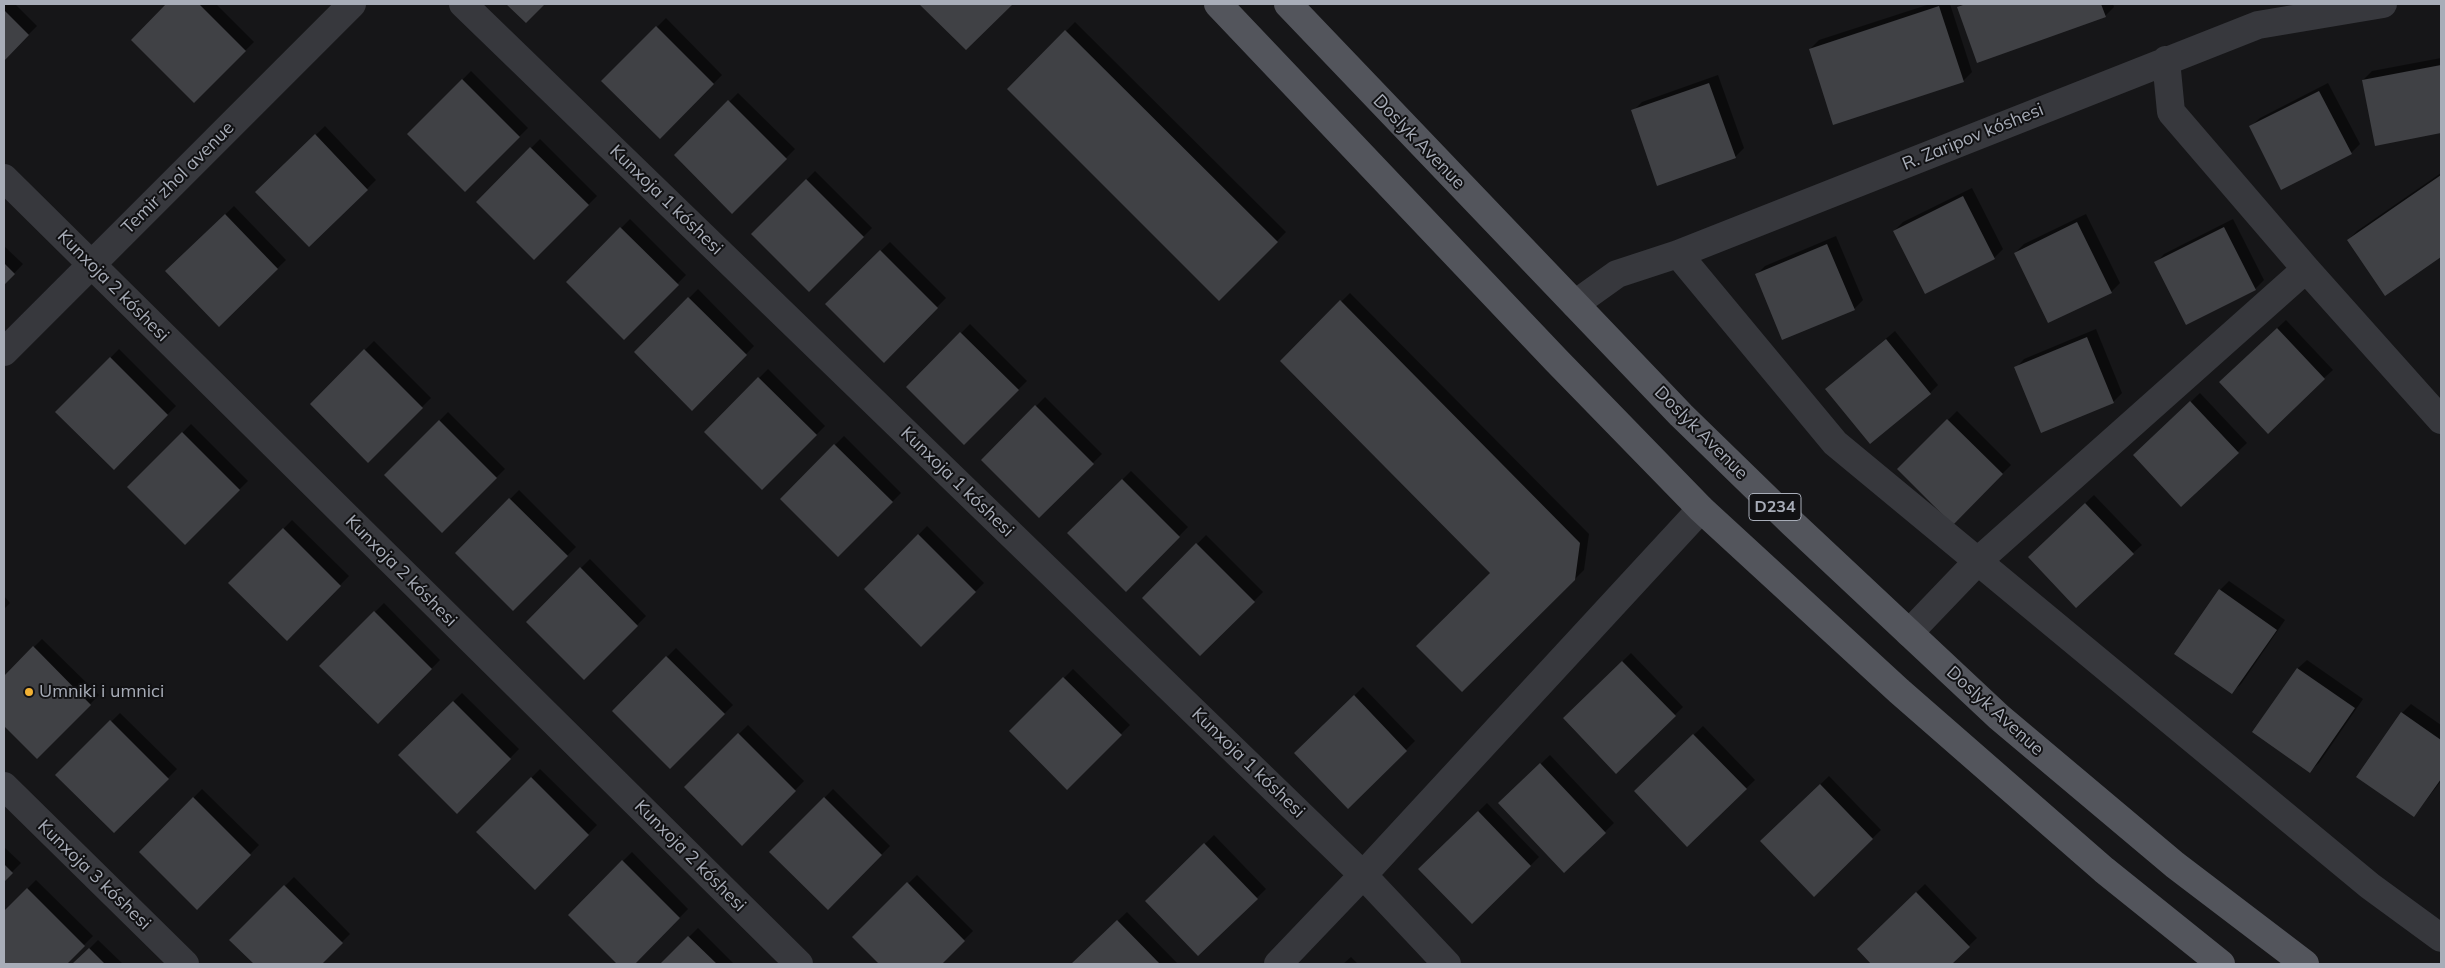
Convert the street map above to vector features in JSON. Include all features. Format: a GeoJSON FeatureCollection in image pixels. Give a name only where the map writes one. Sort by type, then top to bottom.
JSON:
{"type":"FeatureCollection","features":[{"type":"Feature","properties":{"kind":"main road","name":"D234"},"geometry":{"type":"LineString","coordinates":[[1218,4],[1701,509],[1899,690],[2104,870],[2221,964]]}},
{"type":"Feature","properties":{"kind":"main road","name":"Doslyk Avenue"},"geometry":{"type":"LineString","coordinates":[[1288,4],[1681,415],[1909,633],[1999,717],[2160,852],[2305,964]]}},
{"type":"Feature","properties":{"kind":"street","name":"Temir zhol avenue"},"geometry":{"type":"LineString","coordinates":[[4,352],[352,4]]}},
{"type":"Feature","properties":{"kind":"street","name":"Kunxoja 1 kóshesi"},"geometry":{"type":"LineString","coordinates":[[463,4],[1363,875],[1447,964]]}},
{"type":"Feature","properties":{"kind":"street","name":"R. Zaripov kóshesi"},"geometry":{"type":"LineString","coordinates":[[1575,304],[1617,274],[1678,254],[2258,25],[2383,4]]}},
{"type":"Feature","properties":{"kind":"street"},"geometry":{"type":"LineString","coordinates":[[2166,60],[2171,112],[2306,269],[2441,420]]}},
{"type":"Feature","properties":{"kind":"street","name":"Kunxoja 2 kóshesi"},"geometry":{"type":"LineString","coordinates":[[4,178],[799,964]]}},
{"type":"Feature","properties":{"kind":"street"},"geometry":{"type":"LineString","coordinates":[[1678,254],[1835,442],[2370,886],[2441,938]]}},
{"type":"Feature","properties":{"kind":"street"},"geometry":{"type":"LineString","coordinates":[[1909,633],[1978,561],[2306,269]]}},
{"type":"Feature","properties":{"kind":"street"},"geometry":{"type":"LineString","coordinates":[[1278,964],[1363,875],[1701,509]]}},
{"type":"Feature","properties":{"kind":"street","name":"Kunxoja 3 kóshesi"},"geometry":{"type":"LineString","coordinates":[[4,786],[185,964]]}},
{"type":"Feature","properties":{"kind":"building"},"geometry":{"type":"Polygon","coordinates":[[[166,4],[199,4],[246,51],[194,103],[131,40],[166,4]]]}},
{"type":"Feature","properties":{"kind":"building"},"geometry":{"type":"Polygon","coordinates":[[[506,4],[545,4],[526,23],[506,4]]]}},
{"type":"Feature","properties":{"kind":"building"},"geometry":{"type":"Polygon","coordinates":[[[919,4],[1013,4],[966,50],[919,4]]]}},
{"type":"Feature","properties":{"kind":"building"},"geometry":{"type":"Polygon","coordinates":[[[1966,4],[2101,4],[2106,17],[1977,63],[1957,7],[1966,4]]]}},
{"type":"Feature","properties":{"kind":"building"},"geometry":{"type":"Polygon","coordinates":[[[1939,6],[1964,82],[1833,125],[1809,49],[1939,6]]]}},
{"type":"Feature","properties":{"kind":"building"},"geometry":{"type":"Polygon","coordinates":[[[4,10],[29,35],[4,61],[4,10]]]}},
{"type":"Feature","properties":{"kind":"building"},"geometry":{"type":"Polygon","coordinates":[[[656,26],[714,84],[660,139],[601,81],[656,26]]]}},
{"type":"Feature","properties":{"kind":"building"},"geometry":{"type":"Polygon","coordinates":[[[1065,30],[1278,242],[1219,301],[1007,89],[1065,30]]]}},
{"type":"Feature","properties":{"kind":"building"},"geometry":{"type":"Polygon","coordinates":[[[2441,65],[2441,133],[2375,146],[2362,80],[2441,65]]]}},
{"type":"Feature","properties":{"kind":"building"},"geometry":{"type":"Polygon","coordinates":[[[462,79],[520,137],[465,192],[407,134],[462,79]]]}},
{"type":"Feature","properties":{"kind":"building"},"geometry":{"type":"Polygon","coordinates":[[[1709,83],[1736,158],[1657,186],[1631,110],[1709,83]]]}},
{"type":"Feature","properties":{"kind":"building"},"geometry":{"type":"Polygon","coordinates":[[[2319,91],[2352,154],[2281,190],[2249,126],[2319,91]]]}},
{"type":"Feature","properties":{"kind":"building"},"geometry":{"type":"Polygon","coordinates":[[[728,100],[787,159],[732,214],[674,155],[728,100]]]}},
{"type":"Feature","properties":{"kind":"building"},"geometry":{"type":"Polygon","coordinates":[[[315,134],[368,190],[309,247],[255,192],[315,134]]]}},
{"type":"Feature","properties":{"kind":"building"},"geometry":{"type":"Polygon","coordinates":[[[530,147],[589,205],[534,260],[476,202],[530,147]]]}},
{"type":"Feature","properties":{"kind":"building"},"geometry":{"type":"Polygon","coordinates":[[[2441,175],[2441,257],[2385,296],[2347,240],[2441,175]]]}},
{"type":"Feature","properties":{"kind":"building"},"geometry":{"type":"Polygon","coordinates":[[[806,179],[864,237],[809,292],[751,234],[806,179]]]}},
{"type":"Feature","properties":{"kind":"building"},"geometry":{"type":"Polygon","coordinates":[[[1963,196],[1995,259],[1925,294],[1893,231],[1963,196]]]}},
{"type":"Feature","properties":{"kind":"building"},"geometry":{"type":"Polygon","coordinates":[[[225,214],[278,269],[219,327],[165,271],[225,214]]]}},
{"type":"Feature","properties":{"kind":"building"},"geometry":{"type":"Polygon","coordinates":[[[2077,222],[2112,293],[2048,323],[2014,253],[2077,222]]]}},
{"type":"Feature","properties":{"kind":"building"},"geometry":{"type":"Polygon","coordinates":[[[620,227],[679,285],[624,340],[566,282],[620,227]]]}},
{"type":"Feature","properties":{"kind":"building"},"geometry":{"type":"Polygon","coordinates":[[[2224,227],[2256,290],[2186,325],[2154,262],[2224,227]]]}},
{"type":"Feature","properties":{"kind":"building"},"geometry":{"type":"Polygon","coordinates":[[[1827,244],[1855,310],[1782,340],[1755,274],[1827,244]]]}},
{"type":"Feature","properties":{"kind":"building"},"geometry":{"type":"Polygon","coordinates":[[[880,250],[938,308],[884,363],[825,304],[880,250]]]}},
{"type":"Feature","properties":{"kind":"building"},"geometry":{"type":"Polygon","coordinates":[[[4,263],[15,274],[4,285],[4,263]]]}},
{"type":"Feature","properties":{"kind":"building"},"geometry":{"type":"Polygon","coordinates":[[[688,297],[747,355],[692,411],[634,352],[688,297]]]}},
{"type":"Feature","properties":{"kind":"building"},"geometry":{"type":"Polygon","coordinates":[[[1340,300],[1580,543],[1575,580],[1462,692],[1416,646],[1490,573],[1280,361],[1340,300]]]}},
{"type":"Feature","properties":{"kind":"building"},"geometry":{"type":"Polygon","coordinates":[[[2277,328],[2325,379],[2268,434],[2219,382],[2277,328]]]}},
{"type":"Feature","properties":{"kind":"building"},"geometry":{"type":"Polygon","coordinates":[[[960,332],[1019,390],[964,445],[906,387],[960,332]]]}},
{"type":"Feature","properties":{"kind":"building"},"geometry":{"type":"Polygon","coordinates":[[[2087,337],[2114,403],[2041,433],[2014,367],[2087,337]]]}},
{"type":"Feature","properties":{"kind":"building"},"geometry":{"type":"Polygon","coordinates":[[[1886,339],[1931,394],[1870,444],[1825,389],[1886,339]]]}},
{"type":"Feature","properties":{"kind":"building"},"geometry":{"type":"Polygon","coordinates":[[[364,349],[423,408],[368,463],[310,404],[364,349]]]}},
{"type":"Feature","properties":{"kind":"building"},"geometry":{"type":"Polygon","coordinates":[[[110,357],[168,415],[114,470],[55,412],[110,357]]]}},
{"type":"Feature","properties":{"kind":"building"},"geometry":{"type":"Polygon","coordinates":[[[758,377],[817,435],[762,490],[704,432],[758,377]]]}},
{"type":"Feature","properties":{"kind":"building"},"geometry":{"type":"Polygon","coordinates":[[[2190,401],[2239,453],[2181,507],[2133,455],[2190,401]]]}},
{"type":"Feature","properties":{"kind":"building"},"geometry":{"type":"Polygon","coordinates":[[[1035,405],[1094,464],[1039,518],[981,460],[1035,405]]]}},
{"type":"Feature","properties":{"kind":"building"},"geometry":{"type":"Polygon","coordinates":[[[1947,419],[2003,474],[1953,525],[1897,469],[1947,419]]]}},
{"type":"Feature","properties":{"kind":"building"},"geometry":{"type":"Polygon","coordinates":[[[439,420],[497,478],[442,533],[384,475],[439,420]]]}},
{"type":"Feature","properties":{"kind":"building"},"geometry":{"type":"Polygon","coordinates":[[[182,432],[240,490],[185,545],[127,487],[182,432]]]}},
{"type":"Feature","properties":{"kind":"building"},"geometry":{"type":"Polygon","coordinates":[[[834,444],[893,502],[838,557],[780,499],[834,444]]]}},
{"type":"Feature","properties":{"kind":"building"},"geometry":{"type":"Polygon","coordinates":[[[1122,479],[1180,537],[1126,592],[1067,533],[1122,479]]]}},
{"type":"Feature","properties":{"kind":"building"},"geometry":{"type":"Polygon","coordinates":[[[509,498],[568,556],[513,611],[455,553],[509,498]]]}},
{"type":"Feature","properties":{"kind":"building"},"geometry":{"type":"Polygon","coordinates":[[[2085,503],[2134,554],[2076,608],[2028,557],[2085,503]]]}},
{"type":"Feature","properties":{"kind":"building"},"geometry":{"type":"Polygon","coordinates":[[[283,528],[341,586],[287,641],[228,583],[283,528]]]}},
{"type":"Feature","properties":{"kind":"building"},"geometry":{"type":"Polygon","coordinates":[[[918,534],[976,592],[921,647],[864,589],[918,534]]]}},
{"type":"Feature","properties":{"kind":"building"},"geometry":{"type":"Polygon","coordinates":[[[1196,543],[1255,602],[1200,656],[1142,598],[1196,543]]]}},
{"type":"Feature","properties":{"kind":"building"},"geometry":{"type":"Polygon","coordinates":[[[580,567],[638,626],[584,680],[526,622],[580,567]]]}},
{"type":"Feature","properties":{"kind":"building"},"geometry":{"type":"Polygon","coordinates":[[[2219,589],[2277,630],[2232,694],[2174,654],[2219,589]]]}},
{"type":"Feature","properties":{"kind":"building"},"geometry":{"type":"Polygon","coordinates":[[[374,611],[432,669],[378,724],[319,666],[374,611]]]}},
{"type":"Feature","properties":{"kind":"building"},"geometry":{"type":"Polygon","coordinates":[[[33,646],[91,705],[37,759],[4,726],[4,676],[33,646]]]}},
{"type":"Feature","properties":{"kind":"building"},"geometry":{"type":"Polygon","coordinates":[[[666,656],[725,714],[670,769],[612,711],[666,656]]]}},
{"type":"Feature","properties":{"kind":"building"},"geometry":{"type":"Polygon","coordinates":[[[1622,661],[1676,716],[1616,774],[1563,718],[1622,661]]]}},
{"type":"Feature","properties":{"kind":"building"},"geometry":{"type":"Polygon","coordinates":[[[2297,668],[2355,708],[2310,773],[2252,732],[2297,668]]]}},
{"type":"Feature","properties":{"kind":"building"},"geometry":{"type":"Polygon","coordinates":[[[1063,677],[1122,735],[1067,790],[1009,731],[1063,677]]]}},
{"type":"Feature","properties":{"kind":"building"},"geometry":{"type":"Polygon","coordinates":[[[1354,695],[1407,751],[1348,809],[1294,753],[1354,695]]]}},
{"type":"Feature","properties":{"kind":"building"},"geometry":{"type":"Polygon","coordinates":[[[453,701],[511,759],[457,814],[398,755],[453,701]]]}},
{"type":"Feature","properties":{"kind":"building"},"geometry":{"type":"Polygon","coordinates":[[[2401,712],[2441,740],[2441,779],[2414,817],[2356,777],[2401,712]]]}},
{"type":"Feature","properties":{"kind":"building"},"geometry":{"type":"Polygon","coordinates":[[[110,720],[169,779],[114,833],[55,775],[110,720]]]}},
{"type":"Feature","properties":{"kind":"building"},"geometry":{"type":"Polygon","coordinates":[[[738,733],[796,791],[742,846],[684,787],[738,733]]]}},
{"type":"Feature","properties":{"kind":"building"},"geometry":{"type":"Polygon","coordinates":[[[1693,734],[1747,789],[1687,847],[1634,791],[1693,734]]]}},
{"type":"Feature","properties":{"kind":"building"},"geometry":{"type":"Polygon","coordinates":[[[1540,763],[1606,833],[1564,873],[1498,803],[1540,763]]]}},
{"type":"Feature","properties":{"kind":"building"},"geometry":{"type":"Polygon","coordinates":[[[531,777],[589,835],[535,890],[476,832],[531,777]]]}},
{"type":"Feature","properties":{"kind":"building"},"geometry":{"type":"Polygon","coordinates":[[[1820,784],[1873,839],[1814,897],[1760,841],[1820,784]]]}},
{"type":"Feature","properties":{"kind":"building"},"geometry":{"type":"Polygon","coordinates":[[[193,797],[251,855],[197,910],[139,852],[193,797]]]}},
{"type":"Feature","properties":{"kind":"building"},"geometry":{"type":"Polygon","coordinates":[[[824,797],[882,855],[828,910],[769,852],[824,797]]]}},
{"type":"Feature","properties":{"kind":"building"},"geometry":{"type":"Polygon","coordinates":[[[1478,811],[1531,866],[1472,924],[1418,869],[1478,811]]]}},
{"type":"Feature","properties":{"kind":"building"},"geometry":{"type":"Polygon","coordinates":[[[1204,843],[1258,899],[1198,956],[1145,901],[1204,843]]]}},
{"type":"Feature","properties":{"kind":"building"},"geometry":{"type":"Polygon","coordinates":[[[622,860],[680,918],[635,964],[617,964],[568,915],[622,860]]]}},
{"type":"Feature","properties":{"kind":"building"},"geometry":{"type":"Polygon","coordinates":[[[4,864],[13,873],[4,882],[4,864]]]}},
{"type":"Feature","properties":{"kind":"building"},"geometry":{"type":"Polygon","coordinates":[[[907,882],[965,941],[942,964],[879,964],[852,937],[907,882]]]}},
{"type":"Feature","properties":{"kind":"building"},"geometry":{"type":"Polygon","coordinates":[[[284,885],[343,943],[322,964],[254,964],[229,940],[284,885]]]}},
{"type":"Feature","properties":{"kind":"building"},"geometry":{"type":"Polygon","coordinates":[[[27,888],[85,946],[67,964],[4,964],[4,911],[27,888]]]}},
{"type":"Feature","properties":{"kind":"building"},"geometry":{"type":"Polygon","coordinates":[[[1916,892],[1970,947],[1952,964],[1871,964],[1857,949],[1916,892]]]}},
{"type":"Feature","properties":{"kind":"building"},"geometry":{"type":"Polygon","coordinates":[[[1117,920],[1160,964],[1071,964],[1117,920]]]}},
{"type":"Feature","properties":{"kind":"building"},"geometry":{"type":"Polygon","coordinates":[[[688,936],[717,964],[660,964],[688,936]]]}},
{"type":"Feature","properties":{"kind":"building"},"geometry":{"type":"Polygon","coordinates":[[[89,948],[105,964],[72,964],[89,948]]]}},
{"type":"Feature","properties":{"kind":"place","name":"Umniki i umnici"},"geometry":{"type":"Point","coordinates":[29,692]}}]}
